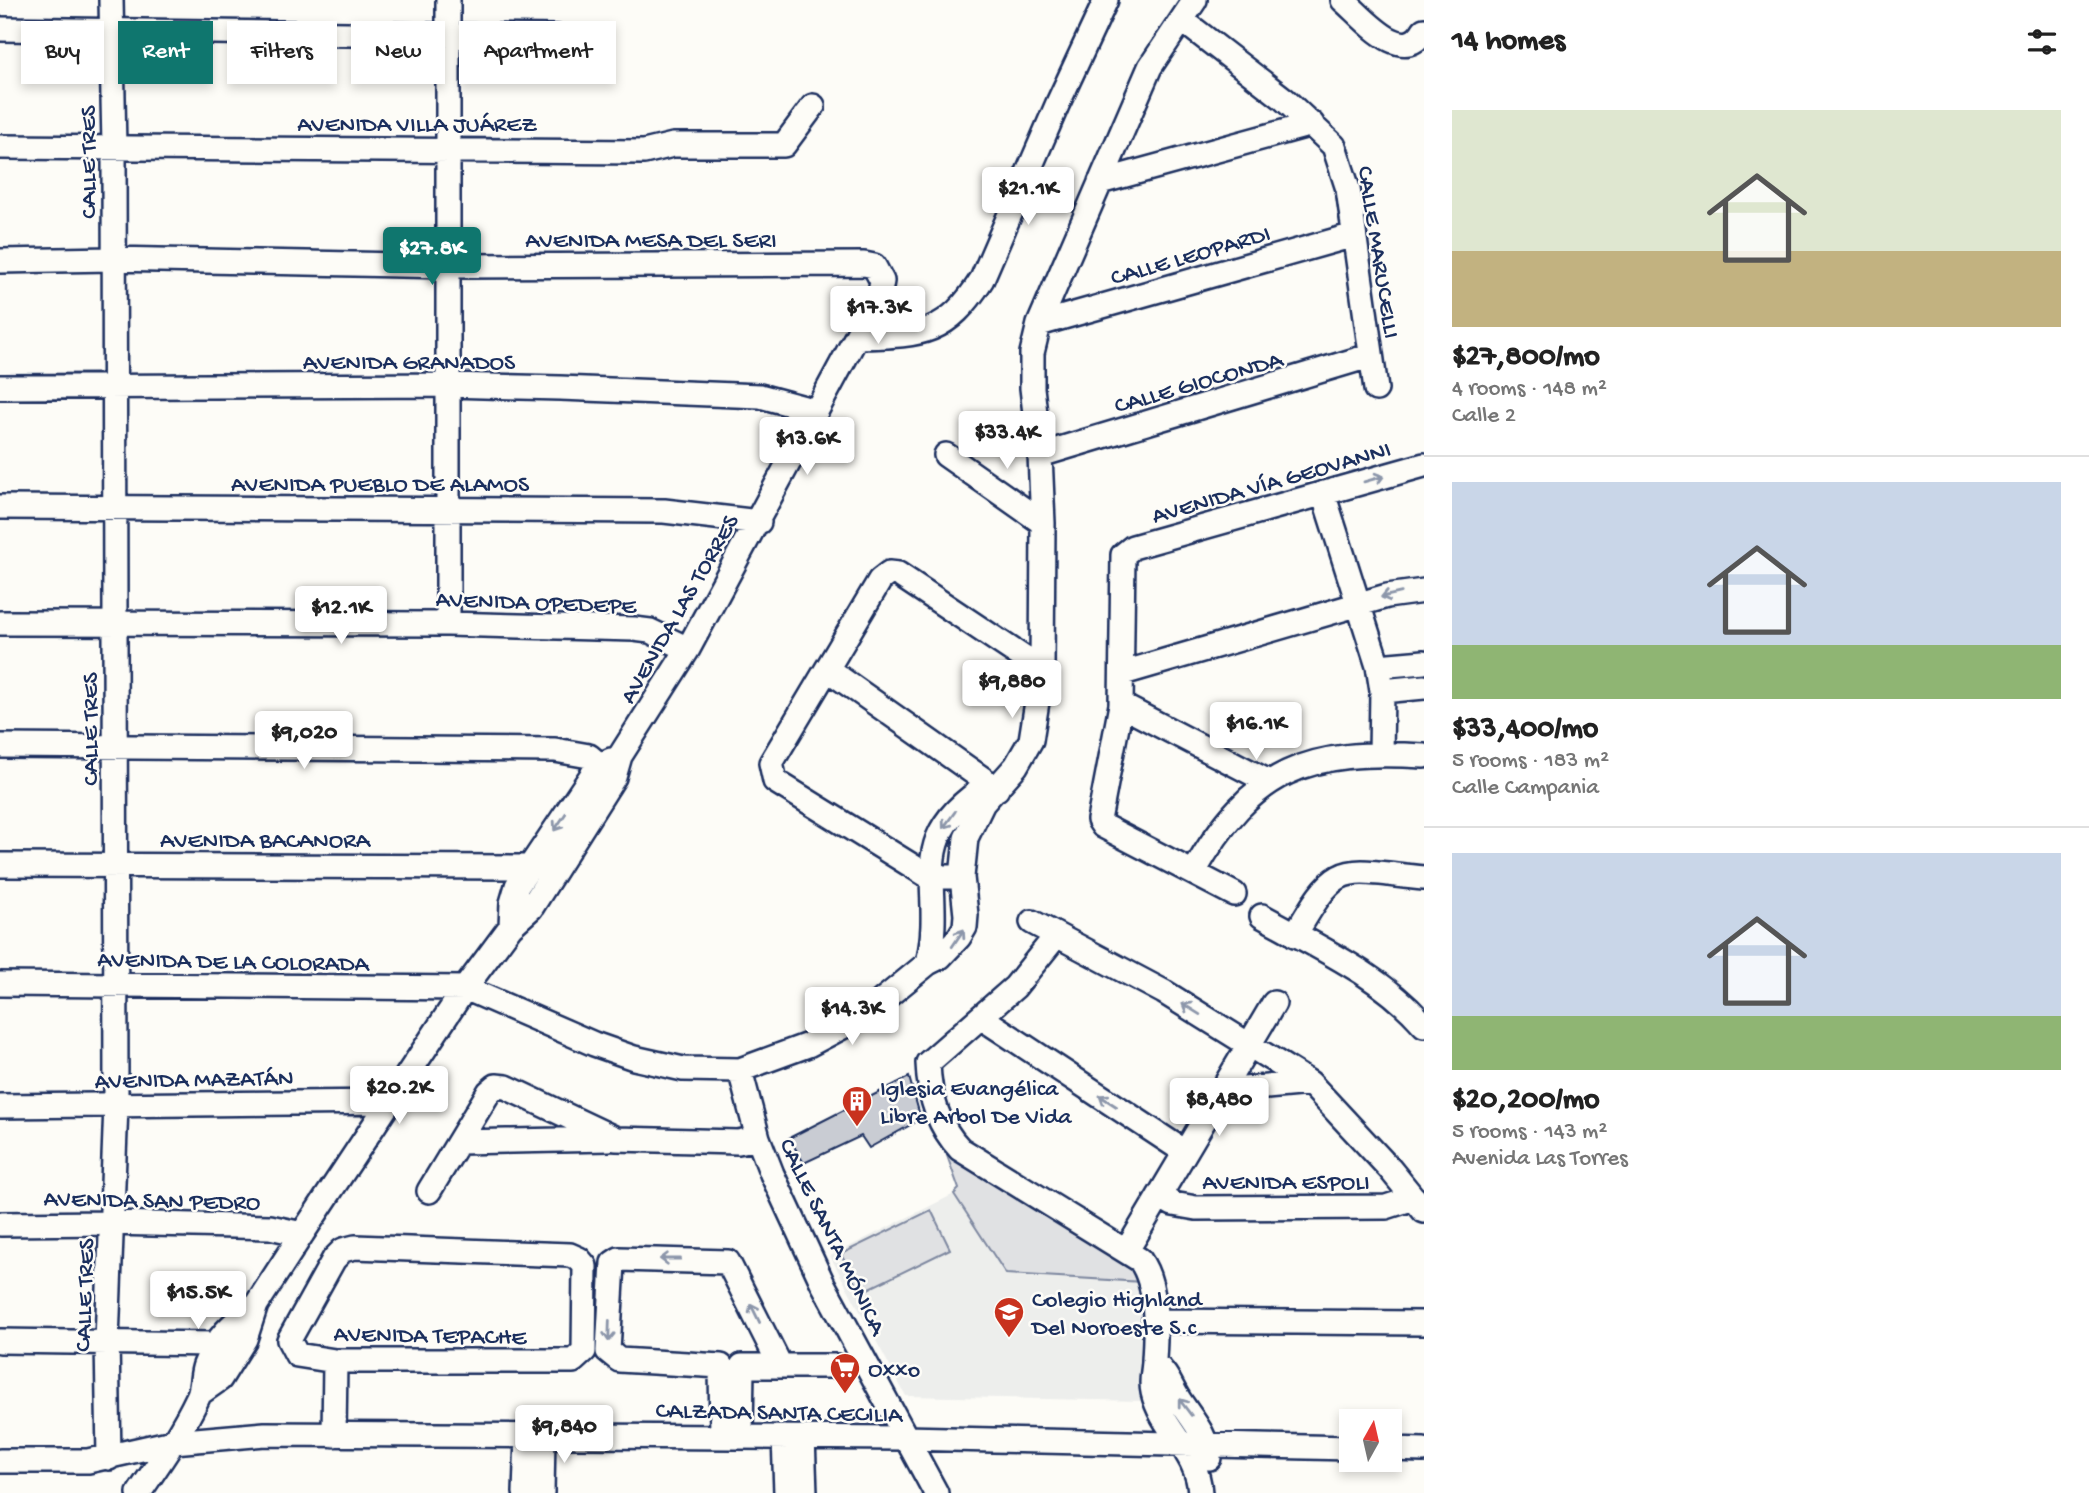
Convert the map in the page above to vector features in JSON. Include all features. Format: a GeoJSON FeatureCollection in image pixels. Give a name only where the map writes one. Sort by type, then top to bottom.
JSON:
{"type":"FeatureCollection","features":[{"type":"Feature","properties":{"kind":"street","name":"CALLE TRES"},"geometry":{"type":"LineString","coordinates":[[109,1458],[107,1341],[116,1105],[116,623],[113,507],[115,388],[112,259],[114,147],[113,32],[110,0]]}},
{"type":"Feature","properties":{"kind":"street"},"geometry":{"type":"LineString","coordinates":[[448,0],[446,509],[449,624]]}},
{"type":"Feature","properties":{"kind":"street"},"geometry":{"type":"LineString","coordinates":[[858,337],[930,331],[967,303],[982,279],[1106,0]]}},
{"type":"Feature","properties":{"kind":"street"},"geometry":{"type":"LineString","coordinates":[[465,988],[634,1058],[683,1069],[740,1070],[808,1045],[863,1016],[928,963],[951,948],[965,927],[966,900],[962,857],[973,820],[996,785],[1027,751],[1042,670],[1043,523],[1040,455],[1032,388],[1032,353],[1040,324],[1150,67],[1195,0]]}},
{"type":"Feature","properties":{"kind":"street"},"geometry":{"type":"LineString","coordinates":[[1343,0],[1395,44],[1407,46],[1418,41],[1424,30]]}},
{"type":"Feature","properties":{"kind":"street","name":"CALLE MARUCELLI"},"geometry":{"type":"LineString","coordinates":[[1182,20],[1312,124],[1334,146],[1348,189],[1369,356],[1377,389]]}},
{"type":"Feature","properties":{"kind":"street"},"geometry":{"type":"LineString","coordinates":[[0,29],[459,34]]}},
{"type":"Feature","properties":{"kind":"street","name":"AVENIDA VILLA JUÁREZ"},"geometry":{"type":"LineString","coordinates":[[0,148],[644,152],[673,145],[784,145],[813,106]]}},
{"type":"Feature","properties":{"kind":"street"},"geometry":{"type":"LineString","coordinates":[[1100,182],[1312,124]]}},
{"type":"Feature","properties":{"kind":"street","name":"CALLE LEOPARDI"},"geometry":{"type":"LineString","coordinates":[[1040,324],[1354,235]]}},
{"type":"Feature","properties":{"kind":"street","name":"AVENIDA MESA DEL SERI"},"geometry":{"type":"LineString","coordinates":[[0,261],[112,259],[449,265],[864,264],[874,266],[879,272]]}},
{"type":"Feature","properties":{"kind":"street","name":"AVENIDA LAS TORRES"},"geometry":{"type":"LineString","coordinates":[[200,1393],[220,1379],[245,1339],[256,1305],[465,988],[511,926],[531,908],[611,766],[688,649],[858,337],[880,293],[879,272]]}},
{"type":"Feature","properties":{"kind":"street","name":"CALLE GIOCONDA"},"geometry":{"type":"LineString","coordinates":[[1040,455],[1369,356]]}},
{"type":"Feature","properties":{"kind":"street","name":"AVENIDA GRANADOS"},"geometry":{"type":"LineString","coordinates":[[0,387],[448,385],[760,396],[816,411]]}},
{"type":"Feature","properties":{"kind":"street"},"geometry":{"type":"LineString","coordinates":[[946,455],[1043,523]]}},
{"type":"Feature","properties":{"kind":"street","name":"AVENIDA VÍA GEOVANNI"},"geometry":{"type":"LineString","coordinates":[[1123,673],[1122,562],[1123,555],[1133,547],[1424,465]]}},
{"type":"Feature","properties":{"kind":"street"},"geometry":{"type":"LineString","coordinates":[[1323,493],[1378,666],[1382,691],[1381,754]]}},
{"type":"Feature","properties":{"kind":"street","name":"AVENIDA PUEBLO DE ALAMOS"},"geometry":{"type":"LineString","coordinates":[[0,507],[690,512],[759,522]]}},
{"type":"Feature","properties":{"kind":"street"},"geometry":{"type":"LineString","coordinates":[[962,877],[930,877],[775,781],[771,763],[880,580],[889,573],[898,574],[1042,670]]}},
{"type":"Feature","properties":{"kind":"street"},"geometry":{"type":"LineString","coordinates":[[1234,894],[1103,826],[1099,820],[1121,705],[1123,673],[1387,596],[1424,591]]}},
{"type":"Feature","properties":{"kind":"street","name":"AVENIDA OPEDEPE"},"geometry":{"type":"LineString","coordinates":[[0,623],[449,624],[634,629],[650,631],[688,649]]}},
{"type":"Feature","properties":{"kind":"street"},"geometry":{"type":"LineString","coordinates":[[1378,666],[1424,662]]}},
{"type":"Feature","properties":{"kind":"street"},"geometry":{"type":"LineString","coordinates":[[827,669],[996,785]]}},
{"type":"Feature","properties":{"kind":"street"},"geometry":{"type":"LineString","coordinates":[[1382,691],[1424,687]]}},
{"type":"Feature","properties":{"kind":"street"},"geometry":{"type":"LineString","coordinates":[[1121,705],[1268,781]]}},
{"type":"Feature","properties":{"kind":"street"},"geometry":{"type":"LineString","coordinates":[[0,746],[555,750],[589,756],[611,766]]}},
{"type":"Feature","properties":{"kind":"street"},"geometry":{"type":"LineString","coordinates":[[1195,872],[1229,817],[1268,781],[1326,758],[1381,754],[1424,757]]}},
{"type":"Feature","properties":{"kind":"street","name":"AVENIDA LAS TORRES"},"geometry":{"type":"LineString","coordinates":[[511,926],[512,903],[529,867],[611,766]]}},
{"type":"Feature","properties":{"kind":"street"},"geometry":{"type":"LineString","coordinates":[[928,963],[934,917],[930,877],[933,853],[941,831],[955,811],[996,785]]}},
{"type":"Feature","properties":{"kind":"street","name":"AVENIDA BACANORA"},"geometry":{"type":"LineString","coordinates":[[0,865],[529,867]]}},
{"type":"Feature","properties":{"kind":"street"},"geometry":{"type":"LineString","coordinates":[[1296,935],[1317,898],[1339,875],[1354,871],[1424,878]]}},
{"type":"Feature","properties":{"kind":"street"},"geometry":{"type":"LineString","coordinates":[[1262,916],[1363,974],[1420,1015]]}},
{"type":"Feature","properties":{"kind":"street"},"geometry":{"type":"LineString","coordinates":[[1032,922],[1164,992],[1310,1083],[1419,1205]]}},
{"type":"Feature","properties":{"kind":"street"},"geometry":{"type":"LineString","coordinates":[[1056,936],[1015,987],[982,1018],[936,1053],[928,1063],[940,1121],[947,1136],[960,1149],[1126,1250],[1147,1270],[1151,1283],[1154,1321],[1152,1388],[1157,1407],[1184,1444],[1195,1465],[1200,1493]]}},
{"type":"Feature","properties":{"kind":"street","name":"AVENIDA DE LA COLORADA"},"geometry":{"type":"LineString","coordinates":[[0,984],[465,988]]}},
{"type":"Feature","properties":{"kind":"street"},"geometry":{"type":"LineString","coordinates":[[1126,1250],[1275,1003]]}},
{"type":"Feature","properties":{"kind":"street"},"geometry":{"type":"LineString","coordinates":[[982,1018],[1185,1152]]}},
{"type":"Feature","properties":{"kind":"street","name":"CALLE SANTA MÓNICA"},"geometry":{"type":"LineString","coordinates":[[740,1070],[758,1138],[824,1284],[936,1493]]}},
{"type":"Feature","properties":{"kind":"street"},"geometry":{"type":"LineString","coordinates":[[1222,1091],[1310,1083]]}},
{"type":"Feature","properties":{"kind":"street"},"geometry":{"type":"LineString","coordinates":[[429,1191],[489,1092],[496,1086],[506,1087],[616,1139]]}},
{"type":"Feature","properties":{"kind":"street","name":"AVENIDA MAZATÁN"},"geometry":{"type":"LineString","coordinates":[[0,1106],[389,1102]]}},
{"type":"Feature","properties":{"kind":"street"},"geometry":{"type":"LineString","coordinates":[[460,1142],[616,1139],[738,1142],[758,1138]]}},
{"type":"Feature","properties":{"kind":"street","name":"AVENIDA ESPOLI"},"geometry":{"type":"LineString","coordinates":[[1159,1196],[1173,1204],[1196,1208],[1419,1205]]}},
{"type":"Feature","properties":{"kind":"street","name":"AVENIDA SAN PEDRO"},"geometry":{"type":"LineString","coordinates":[[0,1224],[112,1223],[270,1227],[302,1234]]}},
{"type":"Feature","properties":{"kind":"street","name":"AVENIDA TEPACHE"},"geometry":{"type":"LineString","coordinates":[[355,1247],[570,1255],[585,1266],[584,1351],[573,1361],[335,1361],[297,1354],[289,1340],[334,1259],[343,1251],[355,1247]]}},
{"type":"Feature","properties":{"kind":"street"},"geometry":{"type":"LineString","coordinates":[[732,1436],[721,1366],[619,1360],[608,1352],[613,1263],[619,1259],[728,1262],[780,1365]]}},
{"type":"Feature","properties":{"kind":"street","name":"AVENIDA LAS TORRES"},"geometry":{"type":"LineString","coordinates":[[139,1493],[173,1442],[200,1393],[204,1368],[215,1344],[226,1328],[256,1305]]}},
{"type":"Feature","properties":{"kind":"street"},"geometry":{"type":"LineString","coordinates":[[1154,1321],[1424,1323]]}},
{"type":"Feature","properties":{"kind":"street"},"geometry":{"type":"LineString","coordinates":[[0,1341],[215,1344]]}},
{"type":"Feature","properties":{"kind":"street"},"geometry":{"type":"LineString","coordinates":[[334,1435],[335,1361]]}},
{"type":"Feature","properties":{"kind":"street"},"geometry":{"type":"LineString","coordinates":[[1154,1363],[1167,1373],[1172,1388],[1199,1426],[1207,1445],[1212,1493]]}},
{"type":"Feature","properties":{"kind":"street"},"geometry":{"type":"LineString","coordinates":[[732,1436],[742,1366],[836,1366]]}},
{"type":"Feature","properties":{"kind":"street","name":"CALZADA SANTA CECILIA"},"geometry":{"type":"LineString","coordinates":[[0,1461],[109,1458],[173,1442],[233,1435],[732,1436],[1339,1448]]}},
{"type":"Feature","properties":{"kind":"street"},"geometry":{"type":"LineString","coordinates":[[526,1493],[535,1436]]}},
{"type":"Feature","properties":{"kind":"street"},"geometry":{"type":"LineString","coordinates":[[535,1436],[542,1493]]}},
{"type":"Feature","properties":{"kind":"street"},"geometry":{"type":"LineString","coordinates":[[786,1493],[793,1437]]}},
{"type":"Feature","properties":{"kind":"street"},"geometry":{"type":"LineString","coordinates":[[793,1437],[805,1493]]}},
{"type":"Feature","properties":{"kind":"street"},"geometry":{"type":"LineString","coordinates":[[1402,1449],[1424,1450]]}},
{"type":"Feature","properties":{"kind":"shaded area"},"geometry":{"type":"Polygon","coordinates":[[[945,1150],[1123,1257],[1144,1282],[1006,1274],[954,1194],[959,1189],[945,1150]]]}},
{"type":"Feature","properties":{"kind":"shaded area","name":"Colegio Highland Del Noroeste S.c"},"geometry":{"type":"Polygon","coordinates":[[[954,1194],[1006,1274],[1144,1282],[1143,1401],[906,1396],[830,1256],[954,1194]]]}},
{"type":"Feature","properties":{"kind":"shaded area"},"geometry":{"type":"Polygon","coordinates":[[[931,1210],[950,1249],[860,1293],[841,1254],[931,1210]]]}},
{"type":"Feature","properties":{"kind":"building","name":"Iglesia Evangélica Libre Arbol De Vida"},"geometry":{"type":"Polygon","coordinates":[[[909,1077],[921,1119],[869,1148],[861,1136],[804,1163],[789,1138],[909,1077]]]}},
{"type":"Feature","properties":{"kind":"place","name":"Iglesia Evangélica Libre Arbol De Vida"},"geometry":{"type":"Point","coordinates":[857,1128]}},
{"type":"Feature","properties":{"kind":"place","name":"Colegio Highland Del Noroeste S.c"},"geometry":{"type":"Point","coordinates":[1009,1339]}},
{"type":"Feature","properties":{"kind":"place","name":"Oxxo"},"geometry":{"type":"Point","coordinates":[845,1395]}}]}
